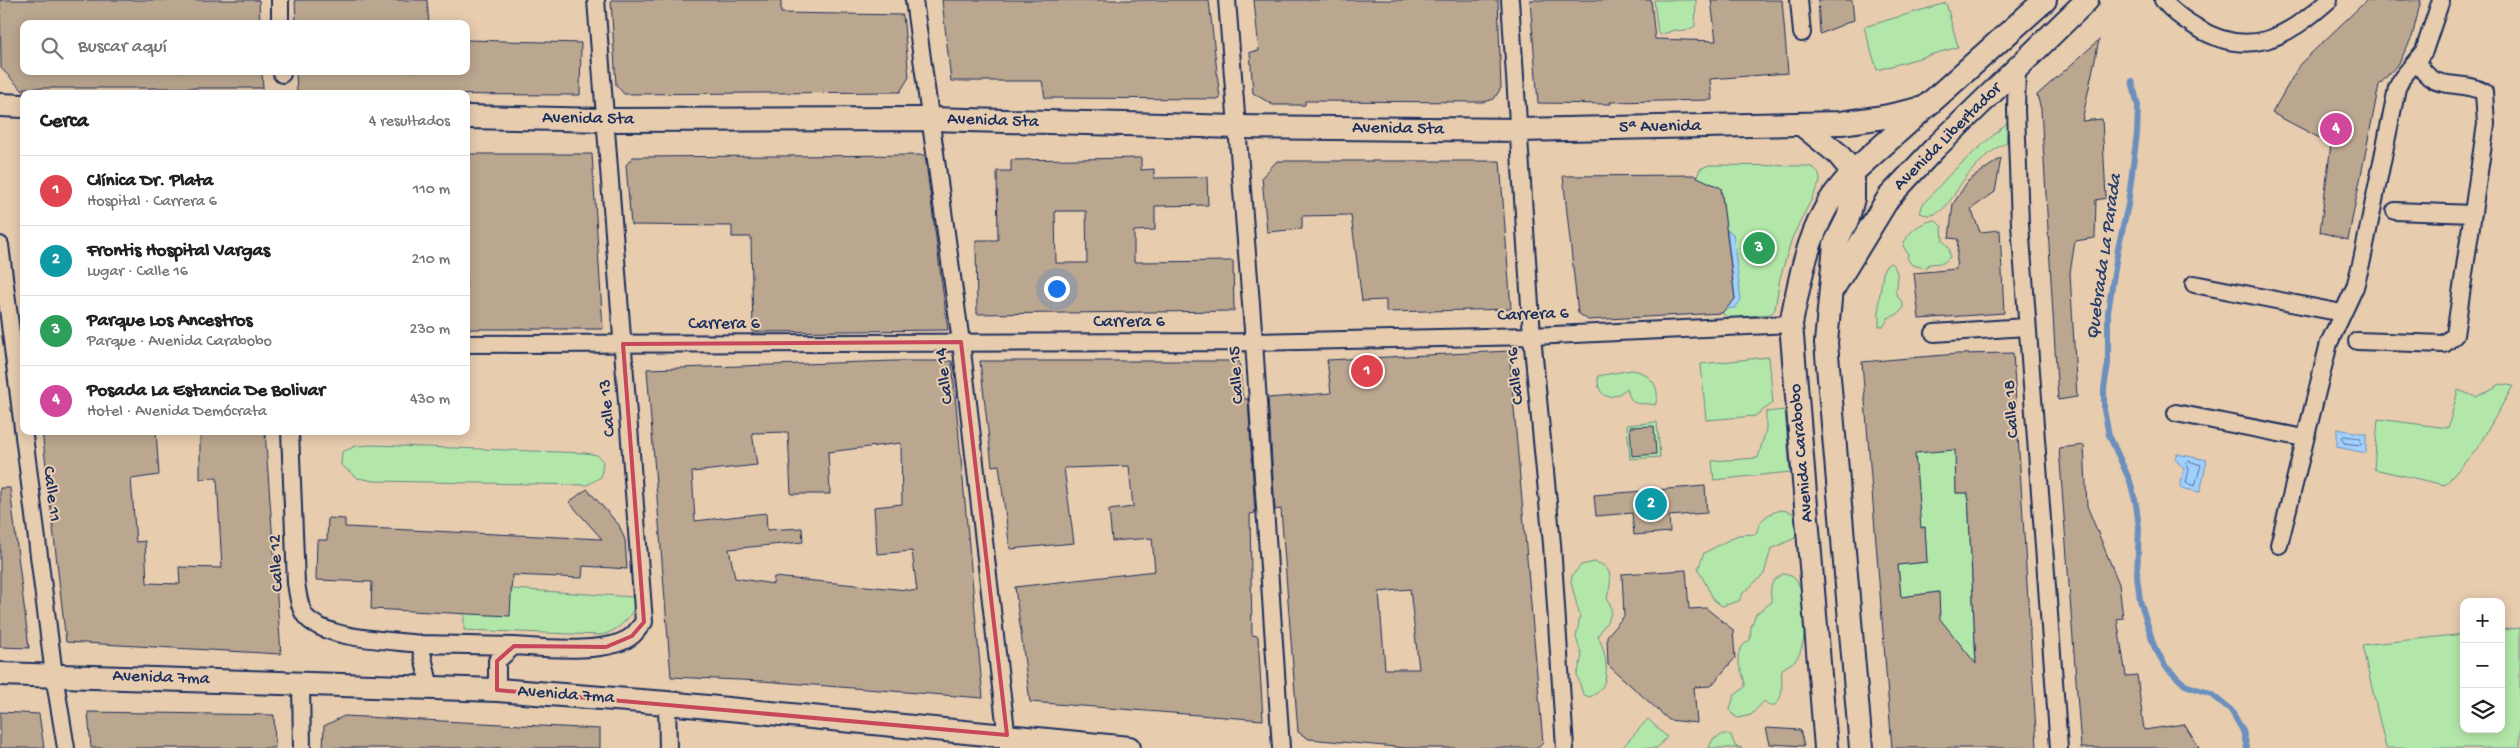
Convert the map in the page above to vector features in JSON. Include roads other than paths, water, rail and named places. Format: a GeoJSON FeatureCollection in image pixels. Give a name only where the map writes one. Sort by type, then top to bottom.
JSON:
{"type":"FeatureCollection","features":[{"type":"Feature","properties":{"kind":"street"},"geometry":{"type":"LineString","coordinates":[[280,0],[280,20]]}},
{"type":"Feature","properties":{"kind":"street","name":"Calle 13"},"geometry":{"type":"LineString","coordinates":[[420,644],[514,646],[549,649],[606,647],[632,636],[644,622],[596,0]]}},
{"type":"Feature","properties":{"kind":"street","name":"Calle 14"},"geometry":{"type":"LineString","coordinates":[[914,0],[929,119],[962,342],[1007,742]]}},
{"type":"Feature","properties":{"kind":"street","name":"Calle 15"},"geometry":{"type":"LineString","coordinates":[[1227,0],[1254,342],[1281,748]]}},
{"type":"Feature","properties":{"kind":"street","name":"Calle 16"},"geometry":{"type":"LineString","coordinates":[[1510,0],[1532,336],[1552,544],[1565,748]]}},
{"type":"Feature","properties":{"kind":"street"},"geometry":{"type":"LineString","coordinates":[[1799,0],[1802,33]]}},
{"type":"Feature","properties":{"kind":"street","name":"Avenida Libertador"},"geometry":{"type":"LineString","coordinates":[[1853,172],[2045,0]]}},
{"type":"Feature","properties":{"kind":"street","name":"Avenida Libertador"},"geometry":{"type":"LineString","coordinates":[[1831,292],[1889,197],[2017,67],[2087,0]]}},
{"type":"Feature","properties":{"kind":"street"},"geometry":{"type":"LineString","coordinates":[[2164,0],[2184,20],[2205,33],[2222,41],[2241,42],[2264,41],[2280,36],[2301,24],[2329,0]]}},
{"type":"Feature","properties":{"kind":"street"},"geometry":{"type":"LineString","coordinates":[[2279,544],[2329,343],[2355,287],[2362,260],[2397,88],[2402,78],[2428,43],[2441,0]]}},
{"type":"Feature","properties":{"kind":"street"},"geometry":{"type":"LineString","coordinates":[[2357,341],[2444,344],[2456,335],[2486,124],[2484,92],[2474,86],[2436,82],[2422,71],[2417,60]]}},
{"type":"Feature","properties":{"kind":"street","name":"Calle 18"},"geometry":{"type":"LineString","coordinates":[[2017,67],[2016,142],[2026,327],[2059,748]]}},
{"type":"Feature","properties":{"kind":"street"},"geometry":{"type":"LineString","coordinates":[[0,104],[20,106]]}},
{"type":"Feature","properties":{"kind":"street","name":"5ª Avenida"},"geometry":{"type":"LineString","coordinates":[[1519,130],[1841,123],[1884,117],[1924,108]]}},
{"type":"Feature","properties":{"kind":"street","name":"Avenida 5ta"},"geometry":{"type":"LineString","coordinates":[[470,116],[606,120],[929,119],[1238,127],[1519,130]]}},
{"type":"Feature","properties":{"kind":"street"},"geometry":{"type":"LineString","coordinates":[[1801,124],[1838,154],[1853,172]]}},
{"type":"Feature","properties":{"kind":"street","name":"Avenida Carabobo"},"geometry":{"type":"LineString","coordinates":[[1853,172],[1853,198],[1848,218],[1834,244],[1831,292],[1827,318],[1827,360],[1861,748]]}},
{"type":"Feature","properties":{"kind":"street","name":"Avenida Carabobo"},"geometry":{"type":"LineString","coordinates":[[1826,748],[1791,324],[1801,270],[1813,234],[1828,204],[1853,172]]}},
{"type":"Feature","properties":{"kind":"street"},"geometry":{"type":"LineString","coordinates":[[2395,211],[2473,214]]}},
{"type":"Feature","properties":{"kind":"street","name":"Calle 11"},"geometry":{"type":"LineString","coordinates":[[0,244],[20,410]]}},
{"type":"Feature","properties":{"kind":"street"},"geometry":{"type":"LineString","coordinates":[[2194,284],[2342,313]]}},
{"type":"Feature","properties":{"kind":"street","name":"Carrera 6"},"geometry":{"type":"LineString","coordinates":[[470,344],[1254,342],[1532,336],[1791,324]]}},
{"type":"Feature","properties":{"kind":"street"},"geometry":{"type":"LineString","coordinates":[[1934,333],[2026,327]]}},
{"type":"Feature","properties":{"kind":"street"},"geometry":{"type":"LineString","coordinates":[[2176,413],[2304,438]]}},
{"type":"Feature","properties":{"kind":"street","name":"Calle 11"},"geometry":{"type":"LineString","coordinates":[[23,435],[54,675],[66,748]]}},
{"type":"Feature","properties":{"kind":"street","name":"Calle 12"},"geometry":{"type":"LineString","coordinates":[[290,435],[296,583],[299,602],[307,618],[328,631],[420,644]]}},
{"type":"Feature","properties":{"kind":"street"},"geometry":{"type":"LineString","coordinates":[[420,644],[430,688]]}},
{"type":"Feature","properties":{"kind":"street"},"geometry":{"type":"LineString","coordinates":[[496,690],[497,661],[514,646]]}},
{"type":"Feature","properties":{"kind":"street","name":"Avenida 7ma"},"geometry":{"type":"LineString","coordinates":[[0,674],[496,690],[666,703],[1007,742],[1129,748]]}},
{"type":"Feature","properties":{"kind":"street"},"geometry":{"type":"LineString","coordinates":[[301,684],[302,748]]}},
{"type":"Feature","properties":{"kind":"street"},"geometry":{"type":"LineString","coordinates":[[666,703],[668,748]]}},
{"type":"Feature","properties":{"kind":"water"},"geometry":{"type":"Polygon","coordinates":[[[1727,230],[1733,234],[1741,300],[1735,308],[1726,309],[1735,299],[1727,230]]]}},
{"type":"Feature","properties":{"kind":"water"},"geometry":{"type":"Polygon","coordinates":[[[2337,429],[2366,434],[2366,453],[2337,447],[2337,429]]]}},
{"type":"Feature","properties":{"kind":"water"},"geometry":{"type":"Polygon","coordinates":[[[2177,454],[2207,460],[2200,492],[2180,488],[2184,469],[2175,459],[2177,454]]]}},
{"type":"Feature","properties":{"kind":"waterway","name":"Quebrada La Parada"},"geometry":{"type":"LineString","coordinates":[[2132,81],[2138,106],[2137,133],[2128,205],[2118,249],[2108,312],[2108,364],[2104,388],[2104,410],[2109,435],[2130,481],[2136,504],[2139,528],[2137,576],[2140,600],[2154,646],[2166,667],[2185,685],[2211,694],[2231,710],[2243,731],[2247,748]]}},
{"type":"Feature","properties":{"kind":"place","name":"Posada La Estancia De Bolivar"},"geometry":{"type":"Point","coordinates":[2336,129]}},
{"type":"Feature","properties":{"kind":"place","name":"Parque Los Ancestros"},"geometry":{"type":"Point","coordinates":[1759,248]}},
{"type":"Feature","properties":{"kind":"place","name":"Clínica Dr. Plata"},"geometry":{"type":"Point","coordinates":[1367,371]}},
{"type":"Feature","properties":{"kind":"place","name":"Frontis Hospital Vargas"},"geometry":{"type":"Point","coordinates":[1651,504]}}]}
